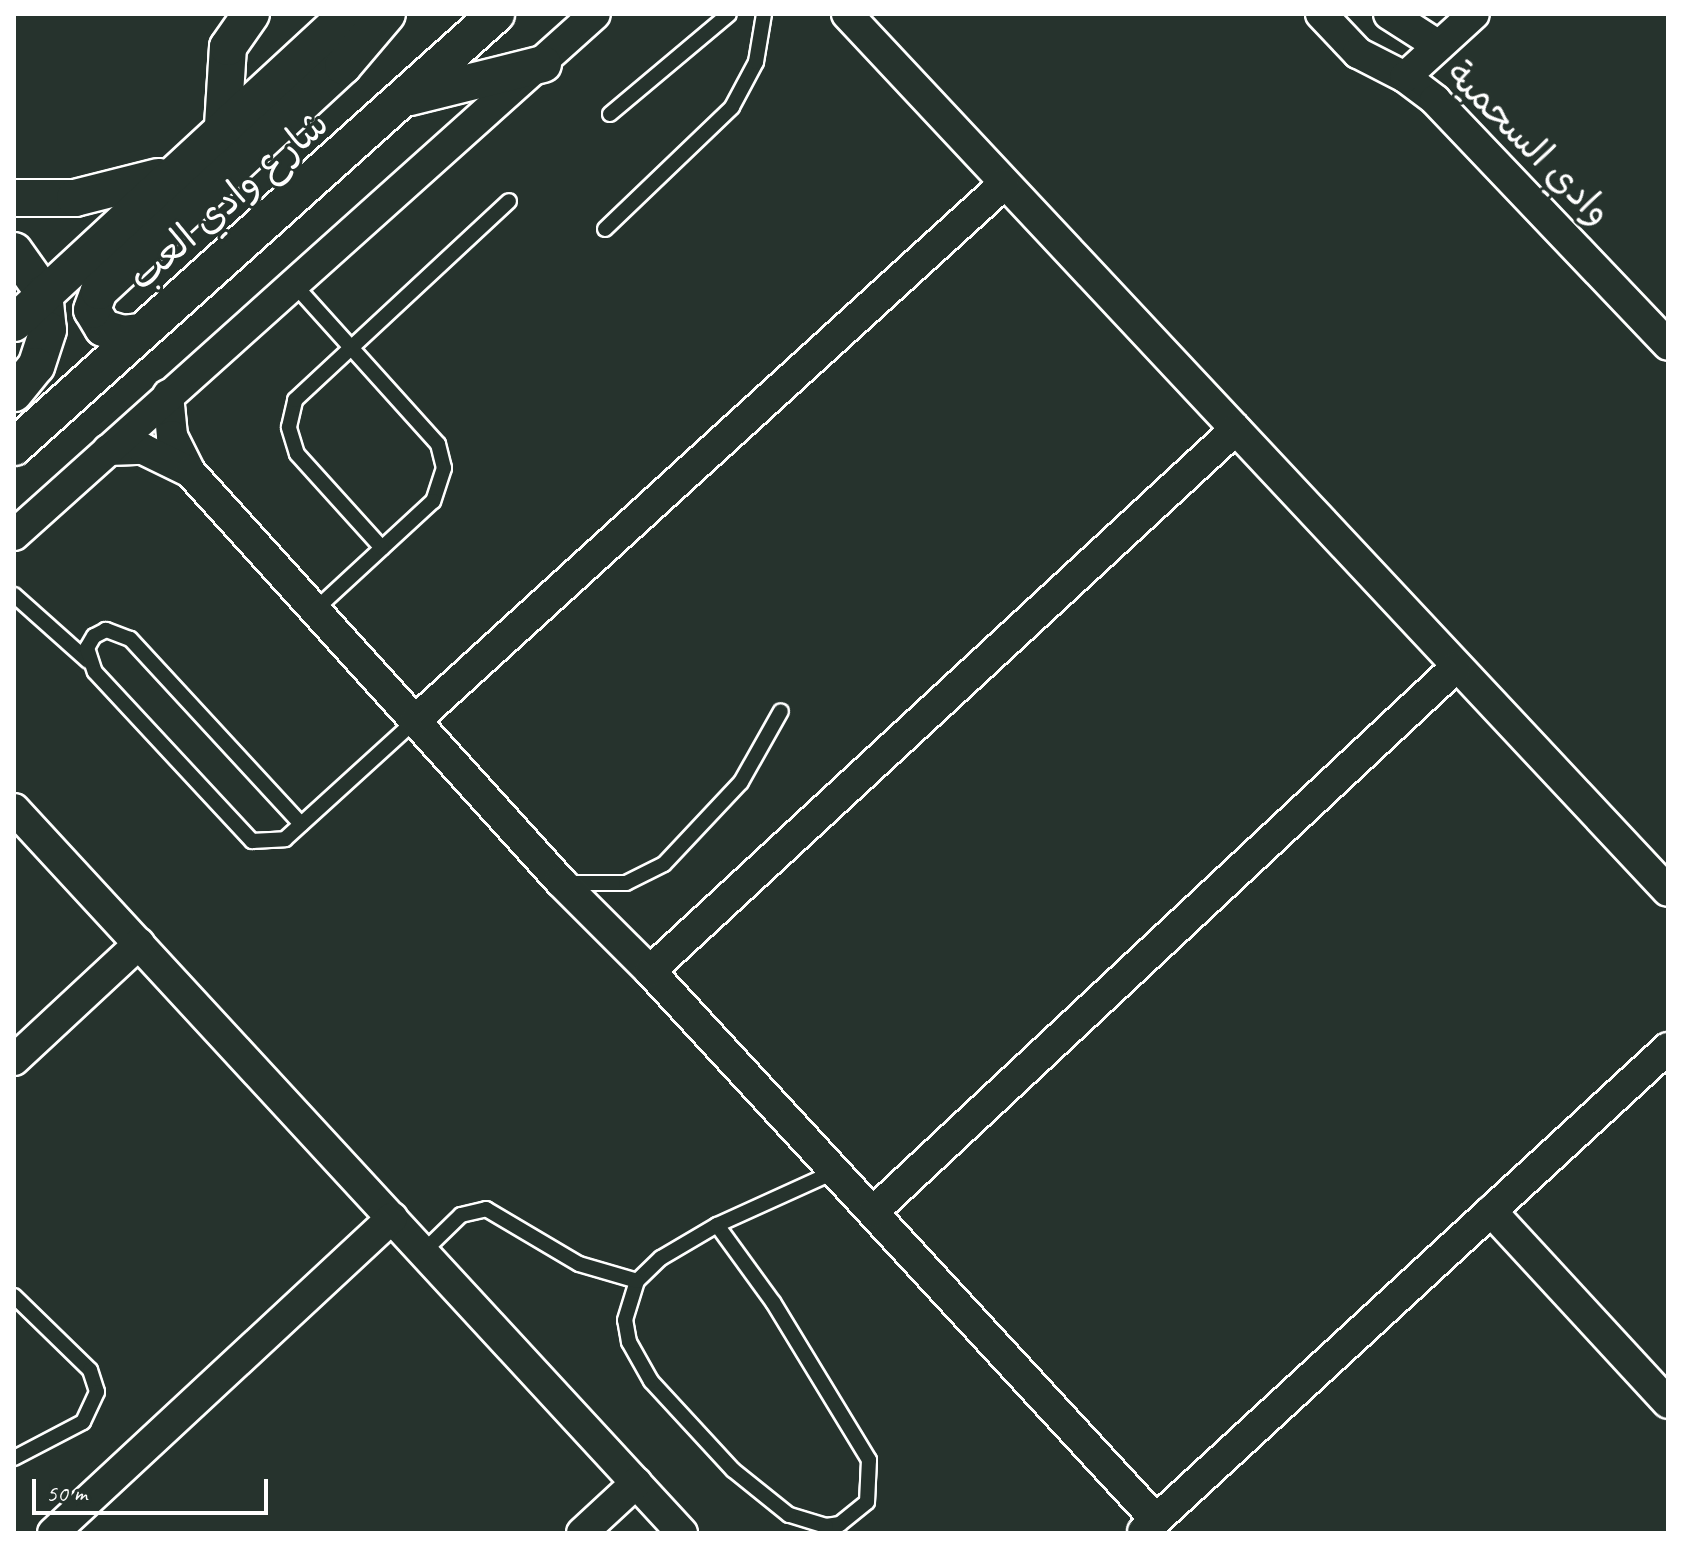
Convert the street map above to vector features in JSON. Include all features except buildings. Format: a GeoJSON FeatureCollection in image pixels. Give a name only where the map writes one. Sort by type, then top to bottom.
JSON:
{"type":"FeatureCollection","features":[{"type":"Feature","properties":{"kind":"street","name":"شارع وادي العب"},"geometry":{"type":"LineString","coordinates":[[223,126],[228,47],[251,14]]}},
{"type":"Feature","properties":{"kind":"street","name":"شارع وادي العب"},"geometry":{"type":"LineString","coordinates":[[14,325],[171,172],[348,14]]}},
{"type":"Feature","properties":{"kind":"street"},"geometry":{"type":"LineString","coordinates":[[141,332],[103,328],[92,310],[99,291],[343,66],[387,14]]}},
{"type":"Feature","properties":{"kind":"street","name":"شارع وادي العب"},"geometry":{"type":"LineString","coordinates":[[14,447],[409,98],[496,14]]}},
{"type":"Feature","properties":{"kind":"street"},"geometry":{"type":"LineString","coordinates":[[14,535],[292,282],[543,64],[595,14]]}},
{"type":"Feature","properties":{"kind":"street"},"geometry":{"type":"LineString","coordinates":[[847,14],[1668,891]]}},
{"type":"Feature","properties":{"kind":"street","name":"وادي السحمية"},"geometry":{"type":"LineString","coordinates":[[1321,14],[1358,53],[1405,77],[1435,100],[1668,345]]}},
{"type":"Feature","properties":{"kind":"street","name":"وادي السحمية"},"geometry":{"type":"LineString","coordinates":[[1389,14],[1439,46]]}},
{"type":"Feature","properties":{"kind":"street"},"geometry":{"type":"LineString","coordinates":[[1405,77],[1474,14]]}},
{"type":"Feature","properties":{"kind":"street"},"geometry":{"type":"LineString","coordinates":[[409,98],[543,64]]}},
{"type":"Feature","properties":{"kind":"street"},"geometry":{"type":"LineString","coordinates":[[14,198],[108,194],[171,172]]}},
{"type":"Feature","properties":{"kind":"street"},"geometry":{"type":"LineString","coordinates":[[417,719],[1004,184]]}},
{"type":"Feature","properties":{"kind":"street"},"geometry":{"type":"LineString","coordinates":[[14,251],[44,293],[48,330],[43,350],[14,393]]}},
{"type":"Feature","properties":{"kind":"street"},"geometry":{"type":"LineString","coordinates":[[14,325],[43,350],[107,364]]}},
{"type":"Feature","properties":{"kind":"street"},"geometry":{"type":"LineString","coordinates":[[168,395],[172,436],[190,472],[417,719],[561,882],[650,971],[836,1171],[1149,1526],[1668,1048]]}},
{"type":"Feature","properties":{"kind":"street"},"geometry":{"type":"LineString","coordinates":[[650,971],[1236,429]]}},
{"type":"Feature","properties":{"kind":"street"},"geometry":{"type":"LineString","coordinates":[[108,450],[143,449],[190,472]]}},
{"type":"Feature","properties":{"kind":"street"},"geometry":{"type":"LineString","coordinates":[[873,1212],[1456,667]]}},
{"type":"Feature","properties":{"kind":"street"},"geometry":{"type":"LineString","coordinates":[[14,809],[682,1533]]}},
{"type":"Feature","properties":{"kind":"street"},"geometry":{"type":"LineString","coordinates":[[14,1060],[139,944]]}},
{"type":"Feature","properties":{"kind":"street"},"geometry":{"type":"LineString","coordinates":[[1491,1211],[1668,1403]]}},
{"type":"Feature","properties":{"kind":"street"},"geometry":{"type":"LineString","coordinates":[[53,1533],[392,1218]]}},
{"type":"Feature","properties":{"kind":"street"},"geometry":{"type":"LineString","coordinates":[[582,1533],[636,1483]]}},
{"type":"Feature","properties":{"kind":"lane"},"geometry":{"type":"LineString","coordinates":[[610,114],[729,14]]}},
{"type":"Feature","properties":{"kind":"lane"},"geometry":{"type":"LineString","coordinates":[[605,229],[732,107],[756,62],[764,14]]}},
{"type":"Feature","properties":{"kind":"lane"},"geometry":{"type":"LineString","coordinates":[[382,548],[297,454],[289,427],[302,388],[509,201]]}},
{"type":"Feature","properties":{"kind":"lane"},"geometry":{"type":"LineString","coordinates":[[292,282],[442,455],[439,491],[316,609]]}},
{"type":"Feature","properties":{"kind":"lane"},"geometry":{"type":"LineString","coordinates":[[14,595],[88,661],[244,836],[274,843],[301,824],[417,719]]}},
{"type":"Feature","properties":{"kind":"lane"},"geometry":{"type":"LineString","coordinates":[[88,661],[87,648],[106,630],[130,639],[301,824]]}},
{"type":"Feature","properties":{"kind":"lane"},"geometry":{"type":"LineString","coordinates":[[561,882],[626,883],[664,864],[702,829],[741,782],[781,711]]}},
{"type":"Feature","properties":{"kind":"lane"},"geometry":{"type":"LineString","coordinates":[[717,1225],[773,1302],[869,1460],[867,1502],[851,1519],[826,1526],[775,1505],[733,1470],[651,1381],[629,1342],[625,1320],[637,1281],[661,1258],[717,1225],[836,1171]]}},
{"type":"Feature","properties":{"kind":"lane"},"geometry":{"type":"LineString","coordinates":[[423,1252],[461,1215],[486,1209],[579,1264],[637,1281]]}},
{"type":"Feature","properties":{"kind":"lane"},"geometry":{"type":"LineString","coordinates":[[14,1296],[90,1370],[97,1392],[83,1422],[14,1458]]}}]}
